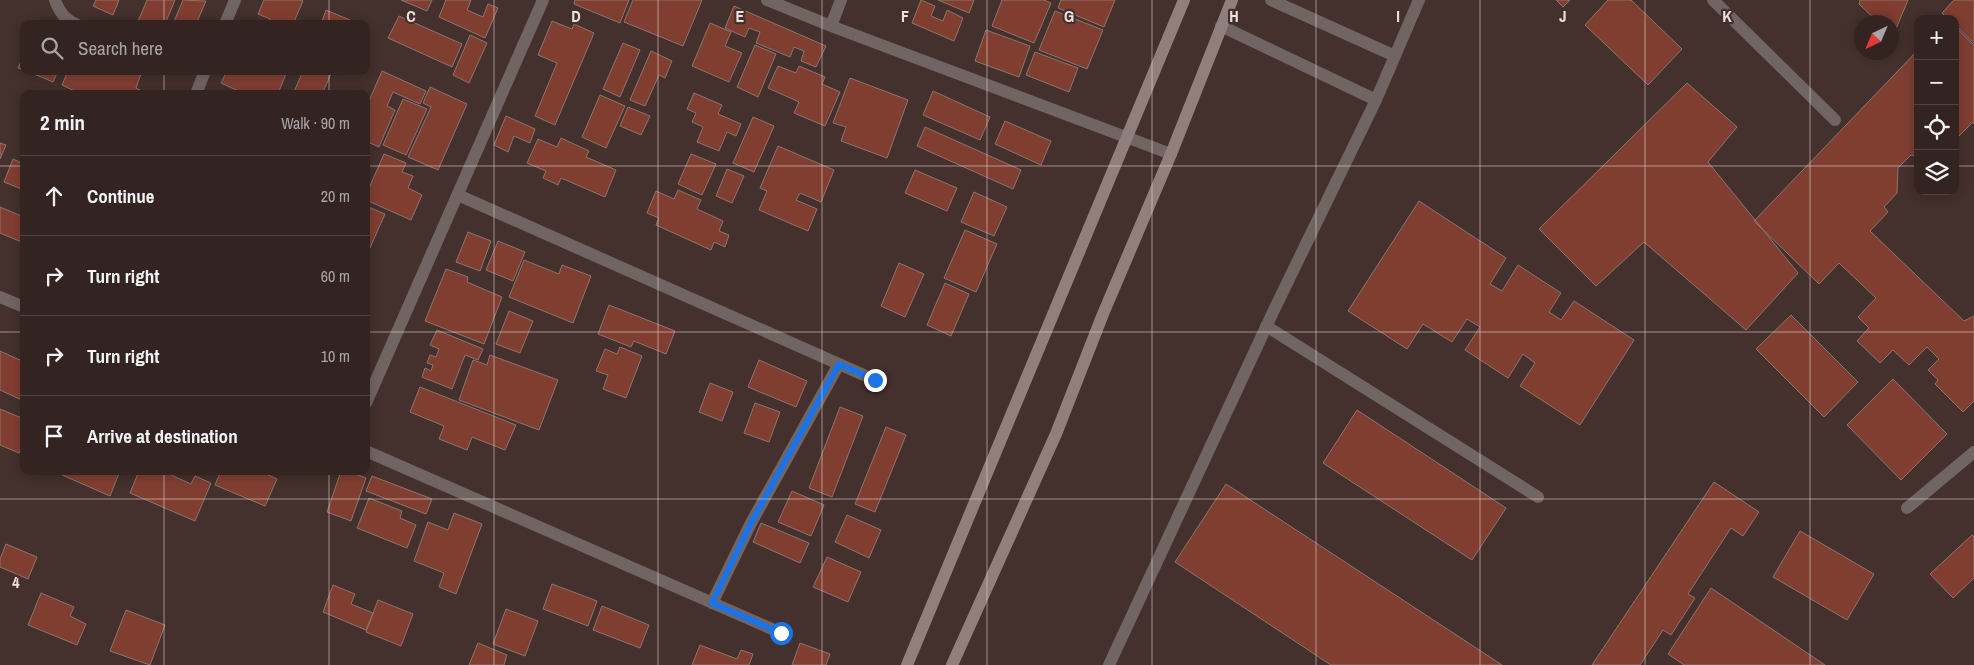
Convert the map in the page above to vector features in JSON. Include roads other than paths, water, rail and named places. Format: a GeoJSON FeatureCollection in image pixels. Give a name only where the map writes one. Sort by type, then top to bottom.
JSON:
{"type":"FeatureCollection","features":[{"type":"Feature","properties":{"kind":"main road"},"geometry":{"type":"LineString","coordinates":[[907,665],[1184,0]]}},
{"type":"Feature","properties":{"kind":"main road"},"geometry":{"type":"LineString","coordinates":[[952,665],[1056,434],[1103,314],[1171,154],[1232,0]]}},
{"type":"Feature","properties":{"kind":"street"},"geometry":{"type":"LineString","coordinates":[[55,0],[59,12],[69,20]]}},
{"type":"Feature","properties":{"kind":"street"},"geometry":{"type":"LineString","coordinates":[[227,20],[236,0]]}},
{"type":"Feature","properties":{"kind":"street"},"geometry":{"type":"LineString","coordinates":[[370,395],[543,0]]}},
{"type":"Feature","properties":{"kind":"street"},"geometry":{"type":"LineString","coordinates":[[767,0],[1171,154]]}},
{"type":"Feature","properties":{"kind":"street"},"geometry":{"type":"LineString","coordinates":[[831,26],[840,0]]}},
{"type":"Feature","properties":{"kind":"street"},"geometry":{"type":"LineString","coordinates":[[1271,0],[1395,56]]}},
{"type":"Feature","properties":{"kind":"street"},"geometry":{"type":"LineString","coordinates":[[1109,665],[1266,326],[1376,100],[1419,0]]}},
{"type":"Feature","properties":{"kind":"street"},"geometry":{"type":"LineString","coordinates":[[1714,0],[1835,120]]}},
{"type":"Feature","properties":{"kind":"street"},"geometry":{"type":"LineString","coordinates":[[1221,26],[1376,100]]}},
{"type":"Feature","properties":{"kind":"street"},"geometry":{"type":"LineString","coordinates":[[197,90],[201,75]]}},
{"type":"Feature","properties":{"kind":"street"},"geometry":{"type":"LineString","coordinates":[[458,195],[875,380]]}},
{"type":"Feature","properties":{"kind":"street"},"geometry":{"type":"LineString","coordinates":[[0,297],[20,305]]}},
{"type":"Feature","properties":{"kind":"street"},"geometry":{"type":"LineString","coordinates":[[1266,326],[1538,497]]}},
{"type":"Feature","properties":{"kind":"street"},"geometry":{"type":"LineString","coordinates":[[712,603],[751,523],[839,364]]}},
{"type":"Feature","properties":{"kind":"street"},"geometry":{"type":"LineString","coordinates":[[1907,508],[1974,452]]}},
{"type":"Feature","properties":{"kind":"street"},"geometry":{"type":"LineString","coordinates":[[370,454],[781,633]]}}]}
